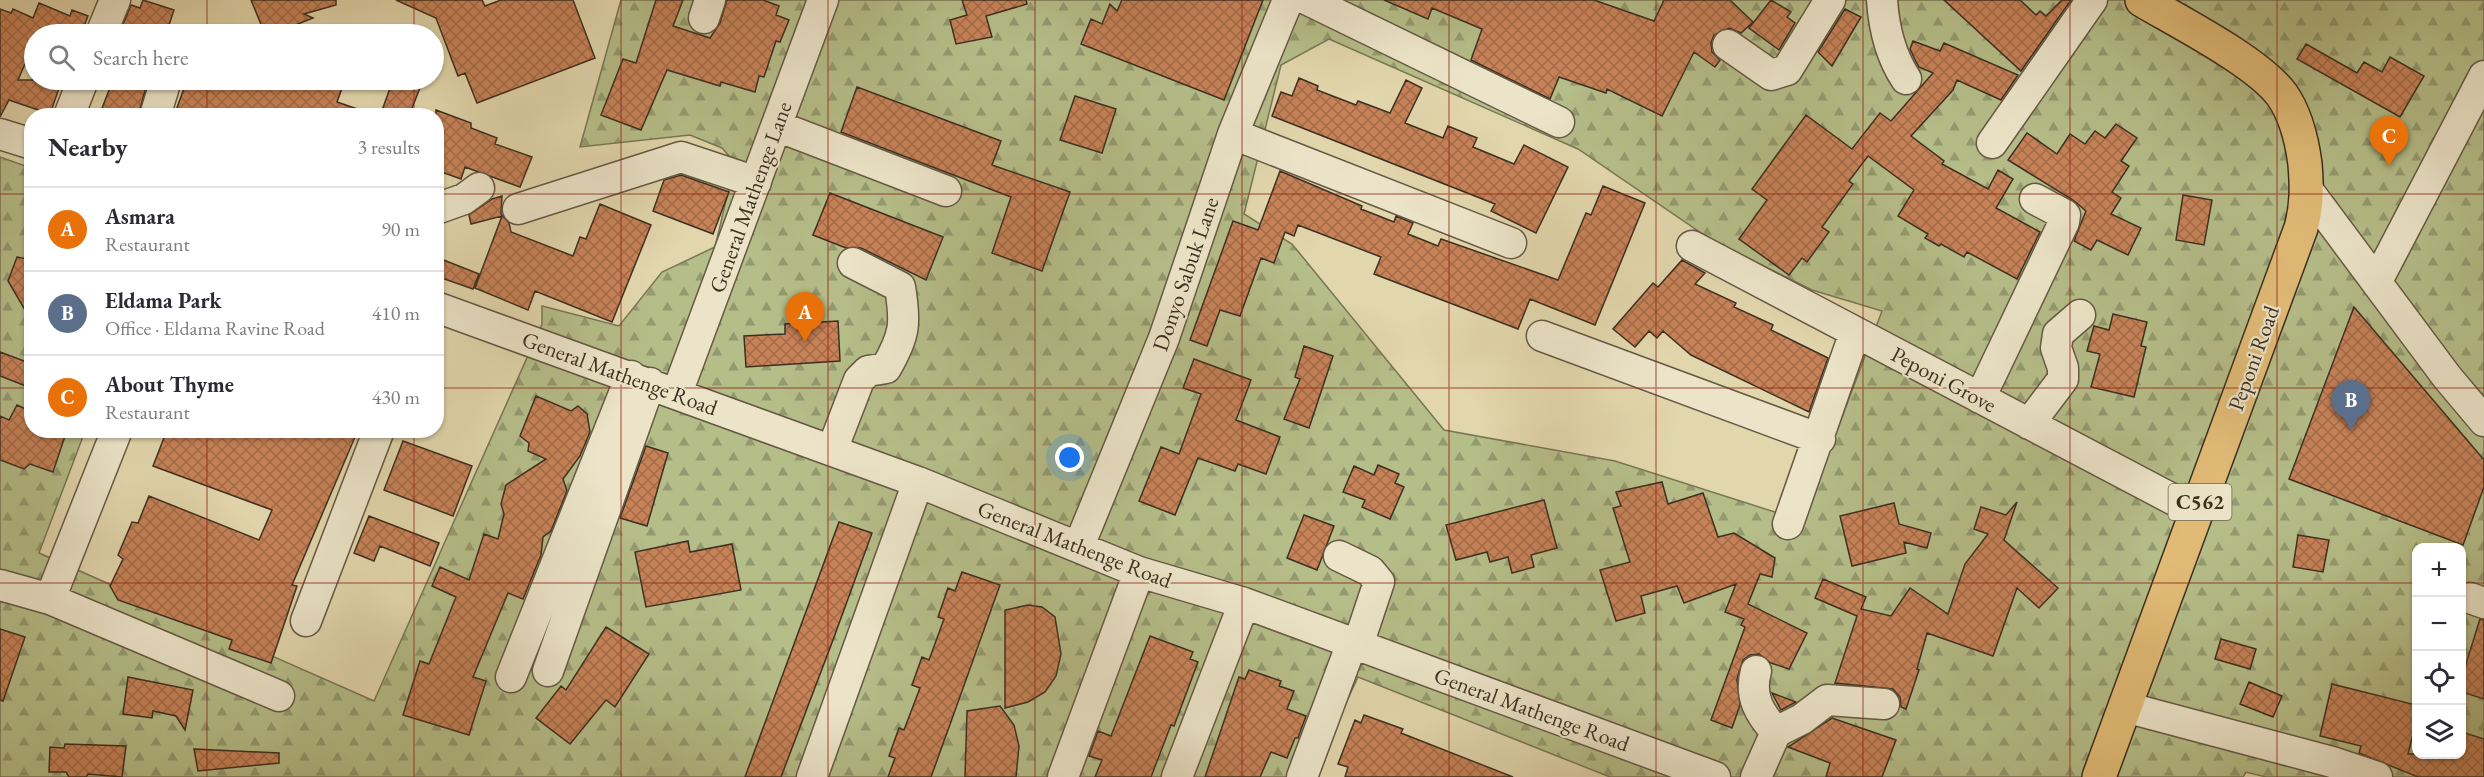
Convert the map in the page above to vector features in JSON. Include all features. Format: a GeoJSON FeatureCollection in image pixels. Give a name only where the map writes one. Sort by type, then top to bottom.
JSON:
{"type":"FeatureCollection","features":[{"type":"Feature","properties":{"kind":"main road","name":"Peponi Road"},"geometry":{"type":"LineString","coordinates":[[2099,777],[2301,228],[2307,189],[2304,155],[2296,121],[2282,95],[2262,74],[2142,0]]}},
{"type":"Feature","properties":{"kind":"street"},"geometry":{"type":"LineString","coordinates":[[105,24],[115,0]]}},
{"type":"Feature","properties":{"kind":"street","name":"General Mathenge Lane"},"geometry":{"type":"LineString","coordinates":[[677,393],[823,0]]}},
{"type":"Feature","properties":{"kind":"street","name":"Donyo Sabuk Lane"},"geometry":{"type":"LineString","coordinates":[[1079,546],[1164,338],[1233,134],[1288,0]]}},
{"type":"Feature","properties":{"kind":"street"},"geometry":{"type":"LineString","coordinates":[[1308,0],[1559,122]]}},
{"type":"Feature","properties":{"kind":"street"},"geometry":{"type":"LineString","coordinates":[[1728,45],[1771,75],[1787,70],[1830,0]]}},
{"type":"Feature","properties":{"kind":"street"},"geometry":{"type":"LineString","coordinates":[[1882,0],[1886,33],[1898,66],[1906,79]]}},
{"type":"Feature","properties":{"kind":"street"},"geometry":{"type":"LineString","coordinates":[[1992,143],[2092,0]]}},
{"type":"Feature","properties":{"kind":"street"},"geometry":{"type":"LineString","coordinates":[[2377,281],[2484,76]]}},
{"type":"Feature","properties":{"kind":"street"},"geometry":{"type":"LineString","coordinates":[[72,108],[79,90]]}},
{"type":"Feature","properties":{"kind":"street"},"geometry":{"type":"LineString","coordinates":[[157,108],[163,90]]}},
{"type":"Feature","properties":{"kind":"street"},"geometry":{"type":"LineString","coordinates":[[777,126],[946,191]]}},
{"type":"Feature","properties":{"kind":"street"},"geometry":{"type":"LineString","coordinates":[[0,134],[24,142]]}},
{"type":"Feature","properties":{"kind":"street"},"geometry":{"type":"LineString","coordinates":[[1233,134],[1511,243]]}},
{"type":"Feature","properties":{"kind":"street"},"geometry":{"type":"LineString","coordinates":[[518,209],[681,157],[756,182]]}},
{"type":"Feature","properties":{"kind":"street"},"geometry":{"type":"LineString","coordinates":[[444,206],[464,199],[479,188]]}},
{"type":"Feature","properties":{"kind":"street"},"geometry":{"type":"LineString","coordinates":[[2307,189],[2447,377],[2484,421]]}},
{"type":"Feature","properties":{"kind":"street"},"geometry":{"type":"LineString","coordinates":[[1980,398],[2064,222],[2065,215],[2061,211],[2035,199]]}},
{"type":"Feature","properties":{"kind":"street"},"geometry":{"type":"LineString","coordinates":[[2301,228],[2349,247]]}},
{"type":"Feature","properties":{"kind":"street","name":"Peponi Grove"},"geometry":{"type":"LineString","coordinates":[[1692,246],[2196,512]]}},
{"type":"Feature","properties":{"kind":"street"},"geometry":{"type":"LineString","coordinates":[[832,450],[859,380],[868,371],[886,368],[902,340],[904,312],[900,287],[853,263]]}},
{"type":"Feature","properties":{"kind":"street","name":"General Mathenge Road"},"geometry":{"type":"LineString","coordinates":[[444,310],[918,482],[1079,546],[1139,573],[1244,603],[1715,777]]}},
{"type":"Feature","properties":{"kind":"street"},"geometry":{"type":"LineString","coordinates":[[2030,424],[2063,379],[2063,368],[2056,348],[2058,334],[2080,315]]}},
{"type":"Feature","properties":{"kind":"street"},"geometry":{"type":"LineString","coordinates":[[1788,524],[1820,439],[1855,332]]}},
{"type":"Feature","properties":{"kind":"street"},"geometry":{"type":"LineString","coordinates":[[1542,336],[1820,439]]}},
{"type":"Feature","properties":{"kind":"street"},"geometry":{"type":"LineString","coordinates":[[593,419],[631,376]]}},
{"type":"Feature","properties":{"kind":"street"},"geometry":{"type":"LineString","coordinates":[[548,671],[631,376]]}},
{"type":"Feature","properties":{"kind":"street"},"geometry":{"type":"LineString","coordinates":[[511,677],[631,376]]}},
{"type":"Feature","properties":{"kind":"street"},"geometry":{"type":"LineString","coordinates":[[50,599],[114,438]]}},
{"type":"Feature","properties":{"kind":"street"},"geometry":{"type":"LineString","coordinates":[[306,621],[376,438]]}},
{"type":"Feature","properties":{"kind":"street"},"geometry":{"type":"LineString","coordinates":[[812,777],[918,482]]}},
{"type":"Feature","properties":{"kind":"street"},"geometry":{"type":"LineString","coordinates":[[1302,777],[1379,582],[1370,571],[1339,556]]}},
{"type":"Feature","properties":{"kind":"street"},"geometry":{"type":"LineString","coordinates":[[1063,777],[1139,573]]}},
{"type":"Feature","properties":{"kind":"street"},"geometry":{"type":"LineString","coordinates":[[0,585],[50,599],[279,696]]}},
{"type":"Feature","properties":{"kind":"street"},"geometry":{"type":"LineString","coordinates":[[1177,777],[1244,603]]}},
{"type":"Feature","properties":{"kind":"street"},"geometry":{"type":"LineString","coordinates":[[1756,671],[1753,697],[1763,718],[1776,732]]}},
{"type":"Feature","properties":{"kind":"street"},"geometry":{"type":"LineString","coordinates":[[1756,777],[1776,732],[1802,719],[1827,700],[1884,704]]}},
{"type":"Feature","properties":{"kind":"street"},"geometry":{"type":"LineString","coordinates":[[2125,707],[2332,762],[2377,777]]}},
{"type":"Feature","properties":{"kind":"green space"},"geometry":{"type":"Polygon","coordinates":[[[621,0],[2484,0],[2484,777],[2266,777],[2246,772],[2243,777],[1610,777],[1358,677],[1321,757],[1293,777],[0,777],[0,157],[24,166],[24,438],[82,438],[39,553],[374,701],[542,324],[542,306],[619,326],[662,272],[715,247],[735,163],[722,148],[690,135],[580,147],[621,0]],[[1329,39],[1281,65],[1244,214],[1292,244],[1444,430],[1615,461],[1803,521],[1882,311],[1812,290],[1713,241],[1578,149],[1329,39]]]}},
{"type":"Feature","properties":{"kind":"building"},"geometry":{"type":"Polygon","coordinates":[[[143,0],[174,10],[169,24],[123,24],[131,5],[140,8],[143,0]]]}},
{"type":"Feature","properties":{"kind":"building"},"geometry":{"type":"Polygon","coordinates":[[[251,0],[336,0],[336,5],[304,14],[313,18],[298,24],[261,24],[251,0]]]}},
{"type":"Feature","properties":{"kind":"building"},"geometry":{"type":"Polygon","coordinates":[[[396,0],[482,0],[485,6],[501,0],[573,0],[595,58],[477,103],[465,73],[458,76],[444,39],[444,24],[438,24],[436,18],[396,0]]]}},
{"type":"Feature","properties":{"kind":"building"},"geometry":{"type":"Polygon","coordinates":[[[656,0],[683,0],[673,26],[710,38],[720,23],[727,0],[763,0],[779,6],[776,15],[789,20],[780,42],[776,41],[764,77],[759,76],[755,92],[721,82],[720,86],[667,70],[641,130],[601,115],[623,59],[636,63],[656,0]]]}},
{"type":"Feature","properties":{"kind":"building"},"geometry":{"type":"Polygon","coordinates":[[[962,0],[1026,0],[1027,4],[986,16],[992,37],[956,44],[950,20],[967,15],[962,0]]]}},
{"type":"Feature","properties":{"kind":"building"},"geometry":{"type":"Polygon","coordinates":[[[1122,0],[1263,0],[1224,100],[1081,44],[1091,19],[1102,24],[1110,4],[1117,11],[1122,0]]]}},
{"type":"Feature","properties":{"kind":"building"},"geometry":{"type":"Polygon","coordinates":[[[1384,0],[1594,0],[1654,21],[1664,0],[1730,0],[1753,22],[1741,33],[1729,28],[1714,35],[1711,43],[1712,52],[1720,60],[1715,67],[1694,52],[1662,116],[1607,89],[1606,93],[1559,77],[1550,99],[1471,60],[1482,29],[1432,8],[1428,19],[1384,0]]]}},
{"type":"Feature","properties":{"kind":"building"},"geometry":{"type":"Polygon","coordinates":[[[1771,0],[1791,12],[1787,17],[1795,23],[1779,50],[1749,28],[1771,0]]]}},
{"type":"Feature","properties":{"kind":"building"},"geometry":{"type":"Polygon","coordinates":[[[1944,0],[2020,0],[2036,15],[2040,11],[2046,16],[2062,0],[2071,0],[2021,71],[1944,0]]]}},
{"type":"Feature","properties":{"kind":"building"},"geometry":{"type":"Polygon","coordinates":[[[39,3],[70,16],[72,10],[88,16],[85,24],[24,24],[24,66],[18,80],[24,80],[24,90],[58,90],[52,108],[32,108],[9,100],[0,117],[0,9],[11,13],[13,9],[33,18],[39,3]]]}},
{"type":"Feature","properties":{"kind":"building"},"geometry":{"type":"Polygon","coordinates":[[[1845,9],[1861,17],[1832,66],[1818,52],[1845,9]]]}},
{"type":"Feature","properties":{"kind":"building"},"geometry":{"type":"Polygon","coordinates":[[[1913,41],[1940,51],[1944,43],[2018,75],[2001,100],[1957,80],[1953,90],[1911,136],[1944,161],[1942,164],[1988,189],[1998,170],[2013,179],[1996,208],[2040,232],[2017,279],[1967,252],[1964,257],[1941,244],[1939,246],[1925,238],[1928,234],[1898,216],[1914,190],[1868,156],[1849,181],[1853,184],[1822,227],[1829,232],[1807,262],[1802,258],[1789,275],[1739,239],[1767,200],[1752,189],[1806,115],[1852,149],[1880,113],[1891,121],[1933,73],[1919,67],[1910,49],[1913,41]]]}},
{"type":"Feature","properties":{"kind":"building"},"geometry":{"type":"Polygon","coordinates":[[[2306,44],[2357,73],[2364,62],[2382,72],[2390,57],[2424,76],[2400,117],[2297,59],[2306,44]]]}},
{"type":"Feature","properties":{"kind":"building"},"geometry":{"type":"Polygon","coordinates":[[[1299,78],[1318,86],[1317,90],[1356,105],[1358,101],[1390,113],[1406,80],[1422,88],[1405,123],[1443,138],[1448,126],[1477,138],[1473,147],[1514,164],[1524,145],[1568,167],[1536,233],[1491,211],[1495,204],[1272,116],[1281,92],[1292,96],[1299,78]]]}},
{"type":"Feature","properties":{"kind":"building"},"geometry":{"type":"Polygon","coordinates":[[[857,87],[1001,141],[992,165],[1070,192],[1042,271],[992,253],[1011,197],[841,132],[857,87]]]}},
{"type":"Feature","properties":{"kind":"building"},"geometry":{"type":"Polygon","coordinates":[[[109,90],[145,90],[140,108],[102,108],[109,90]]]}},
{"type":"Feature","properties":{"kind":"building"},"geometry":{"type":"Polygon","coordinates":[[[183,90],[341,90],[337,102],[354,108],[177,108],[183,90]]]}},
{"type":"Feature","properties":{"kind":"building"},"geometry":{"type":"Polygon","coordinates":[[[389,90],[419,90],[412,108],[383,108],[389,90]]]}},
{"type":"Feature","properties":{"kind":"building"},"geometry":{"type":"Polygon","coordinates":[[[1075,96],[1116,109],[1102,153],[1060,140],[1075,96]]]}},
{"type":"Feature","properties":{"kind":"building"},"geometry":{"type":"Polygon","coordinates":[[[444,113],[471,123],[471,128],[497,138],[495,144],[532,157],[520,187],[465,167],[461,179],[444,173],[444,113]]]}},
{"type":"Feature","properties":{"kind":"building"},"geometry":{"type":"Polygon","coordinates":[[[2116,124],[2137,138],[2121,161],[2129,166],[2112,192],[2121,198],[2111,214],[2141,228],[2128,255],[2097,240],[2091,250],[2074,241],[2086,211],[2073,200],[2008,160],[2027,133],[2057,154],[2070,134],[2085,144],[2095,131],[2105,138],[2116,124]]]}},
{"type":"Feature","properties":{"kind":"building"},"geometry":{"type":"Polygon","coordinates":[[[1280,171],[1394,222],[1396,216],[1413,223],[1408,234],[1438,246],[1441,239],[1558,280],[1586,213],[1591,215],[1603,186],[1645,203],[1595,325],[1530,299],[1518,329],[1374,274],[1381,257],[1298,225],[1294,236],[1285,232],[1274,263],[1261,258],[1240,316],[1220,310],[1207,346],[1190,340],[1233,221],[1258,230],[1280,171]]]}},
{"type":"Feature","properties":{"kind":"building"},"geometry":{"type":"Polygon","coordinates":[[[681,175],[729,192],[713,234],[653,211],[664,180],[681,175]]]}},
{"type":"Feature","properties":{"kind":"building"},"geometry":{"type":"Polygon","coordinates":[[[830,193],[943,237],[926,280],[861,248],[846,248],[813,235],[830,193]]]}},
{"type":"Feature","properties":{"kind":"building"},"geometry":{"type":"Polygon","coordinates":[[[2183,195],[2212,200],[2204,245],[2176,240],[2183,195]]]}},
{"type":"Feature","properties":{"kind":"building"},"geometry":{"type":"Polygon","coordinates":[[[502,196],[501,214],[509,223],[511,232],[573,256],[580,237],[586,239],[600,204],[651,225],[612,322],[535,291],[528,310],[475,288],[502,216],[471,224],[469,215],[492,199],[502,196]]]}},
{"type":"Feature","properties":{"kind":"building"},"geometry":{"type":"Polygon","coordinates":[[[17,257],[24,258],[24,308],[8,281],[17,257]]]}},
{"type":"Feature","properties":{"kind":"building"},"geometry":{"type":"Polygon","coordinates":[[[444,260],[479,274],[473,289],[444,279],[444,260]]]}},
{"type":"Feature","properties":{"kind":"building"},"geometry":{"type":"Polygon","coordinates":[[[1682,260],[1705,273],[1695,284],[1736,303],[1734,307],[1773,325],[1771,330],[1828,358],[1809,412],[1691,355],[1663,331],[1657,338],[1649,331],[1635,347],[1613,329],[1653,283],[1658,287],[1682,260]]]}},
{"type":"Feature","properties":{"kind":"building"},"geometry":{"type":"Polygon","coordinates":[[[2354,307],[2484,460],[2484,487],[2464,543],[2458,543],[2289,479],[2354,307]]]}},
{"type":"Feature","properties":{"kind":"building"},"geometry":{"type":"Polygon","coordinates":[[[2113,314],[2147,322],[2141,346],[2146,347],[2134,397],[2091,387],[2100,354],[2087,351],[2094,326],[2109,330],[2113,314]]]}},
{"type":"Feature","properties":{"kind":"building"},"geometry":{"type":"Polygon","coordinates":[[[838,321],[840,361],[746,367],[744,336],[785,334],[785,324],[838,321]]]}},
{"type":"Feature","properties":{"kind":"building"},"geometry":{"type":"Polygon","coordinates":[[[1304,346],[1333,356],[1309,428],[1284,419],[1300,379],[1295,377],[1304,346]]]}},
{"type":"Feature","properties":{"kind":"building"},"geometry":{"type":"Polygon","coordinates":[[[0,352],[24,361],[24,385],[0,376],[0,352]]]}},
{"type":"Feature","properties":{"kind":"building"},"geometry":{"type":"Polygon","coordinates":[[[1194,359],[1251,380],[1236,420],[1280,437],[1266,474],[1238,464],[1235,471],[1198,458],[1175,515],[1139,501],[1161,447],[1179,454],[1201,394],[1183,388],[1194,359]]]}},
{"type":"Feature","properties":{"kind":"building"},"geometry":{"type":"Polygon","coordinates":[[[536,396],[571,411],[578,406],[587,414],[590,432],[580,456],[563,479],[567,491],[551,531],[543,537],[541,555],[523,599],[508,593],[473,677],[486,681],[469,735],[403,715],[420,661],[429,664],[456,597],[432,586],[440,567],[469,580],[484,534],[498,539],[504,514],[501,504],[506,485],[546,459],[528,451],[529,443],[520,436],[536,396]]]}},
{"type":"Feature","properties":{"kind":"building"},"geometry":{"type":"Polygon","coordinates":[[[17,405],[24,408],[24,438],[64,438],[53,472],[30,464],[24,469],[0,460],[0,416],[9,420],[17,405]]]}},
{"type":"Feature","properties":{"kind":"building"},"geometry":{"type":"Polygon","coordinates":[[[164,438],[355,438],[292,585],[297,586],[271,663],[229,649],[232,640],[118,600],[110,586],[123,559],[118,555],[132,522],[138,523],[149,496],[259,540],[272,510],[153,466],[164,438]]]}},
{"type":"Feature","properties":{"kind":"building"},"geometry":{"type":"Polygon","coordinates":[[[403,441],[472,466],[453,516],[384,490],[403,441]]]}},
{"type":"Feature","properties":{"kind":"building"},"geometry":{"type":"Polygon","coordinates":[[[646,446],[668,453],[647,526],[620,518],[646,446]]]}},
{"type":"Feature","properties":{"kind":"building"},"geometry":{"type":"Polygon","coordinates":[[[1378,465],[1399,474],[1395,483],[1404,487],[1390,519],[1362,507],[1365,500],[1343,492],[1354,466],[1374,475],[1378,465]]]}},
{"type":"Feature","properties":{"kind":"building"},"geometry":{"type":"Polygon","coordinates":[[[1662,482],[1668,504],[1703,493],[1718,537],[1734,533],[1775,558],[1772,577],[1760,574],[1748,604],[1807,633],[1789,669],[1771,663],[1759,654],[1750,655],[1743,660],[1737,679],[1740,705],[1732,728],[1711,720],[1745,627],[1741,625],[1744,619],[1725,612],[1736,584],[1684,603],[1677,586],[1641,596],[1645,613],[1616,621],[1600,570],[1630,562],[1613,508],[1621,506],[1616,492],[1662,482]]]}},
{"type":"Feature","properties":{"kind":"building"},"geometry":{"type":"Polygon","coordinates":[[[1544,500],[1557,548],[1531,555],[1534,567],[1512,573],[1508,557],[1490,562],[1487,552],[1456,560],[1446,525],[1544,500]]]}},
{"type":"Feature","properties":{"kind":"building"},"geometry":{"type":"Polygon","coordinates":[[[2017,502],[2004,540],[2058,588],[2039,608],[2017,588],[1993,656],[1927,633],[1917,669],[1919,670],[1906,709],[1901,707],[1900,697],[1893,689],[1835,683],[1857,616],[1815,598],[1823,579],[1866,597],[1861,609],[1891,616],[1910,588],[1948,614],[1965,564],[1988,534],[1974,529],[1981,507],[2006,515],[2017,502]]]}},
{"type":"Feature","properties":{"kind":"building"},"geometry":{"type":"Polygon","coordinates":[[[1894,503],[1899,524],[1931,533],[1927,548],[1904,542],[1906,553],[1852,566],[1840,516],[1894,503]]]}},
{"type":"Feature","properties":{"kind":"building"},"geometry":{"type":"Polygon","coordinates":[[[1304,515],[1334,526],[1317,570],[1287,558],[1304,515]]]}},
{"type":"Feature","properties":{"kind":"building"},"geometry":{"type":"Polygon","coordinates":[[[369,516],[439,543],[430,566],[380,546],[374,561],[354,553],[369,516]]]}},
{"type":"Feature","properties":{"kind":"building"},"geometry":{"type":"Polygon","coordinates":[[[839,522],[872,533],[833,640],[781,777],[745,777],[839,522]]]}},
{"type":"Feature","properties":{"kind":"building"},"geometry":{"type":"Polygon","coordinates":[[[2298,535],[2329,540],[2323,572],[2293,567],[2298,535]]]}},
{"type":"Feature","properties":{"kind":"building"},"geometry":{"type":"Polygon","coordinates":[[[688,541],[690,552],[732,544],[741,590],[646,607],[635,552],[688,541]]]}},
{"type":"Feature","properties":{"kind":"building"},"geometry":{"type":"Polygon","coordinates":[[[962,572],[1000,585],[957,705],[931,777],[888,777],[895,758],[889,756],[899,728],[904,730],[920,688],[912,685],[922,657],[929,660],[944,619],[938,617],[948,588],[955,591],[962,572]]]}},
{"type":"Feature","properties":{"kind":"building"},"geometry":{"type":"Polygon","coordinates":[[[1028,605],[1042,607],[1055,617],[1061,654],[1056,676],[1045,692],[1028,702],[1005,708],[1005,610],[1028,605]]]}},
{"type":"Feature","properties":{"kind":"building"},"geometry":{"type":"Polygon","coordinates":[[[2480,619],[2484,620],[2484,699],[2466,693],[2466,664],[2480,619]]]}},
{"type":"Feature","properties":{"kind":"building"},"geometry":{"type":"Polygon","coordinates":[[[606,627],[649,654],[615,707],[606,700],[570,744],[536,718],[561,686],[566,690],[606,627]]]}},
{"type":"Feature","properties":{"kind":"building"},"geometry":{"type":"Polygon","coordinates":[[[0,629],[25,637],[3,701],[0,700],[0,629]]]}},
{"type":"Feature","properties":{"kind":"building"},"geometry":{"type":"Polygon","coordinates":[[[1150,636],[1193,652],[1190,659],[1198,662],[1174,726],[1171,725],[1151,777],[1095,777],[1102,760],[1089,756],[1098,731],[1111,736],[1150,636]]]}},
{"type":"Feature","properties":{"kind":"building"},"geometry":{"type":"Polygon","coordinates":[[[2221,639],[2256,649],[2250,669],[2215,659],[2221,639]]]}},
{"type":"Feature","properties":{"kind":"building"},"geometry":{"type":"Polygon","coordinates":[[[1249,670],[1281,681],[1279,686],[1294,691],[1287,709],[1306,716],[1298,738],[1295,738],[1287,758],[1271,752],[1260,777],[1205,777],[1239,677],[1245,679],[1249,670]]]}},
{"type":"Feature","properties":{"kind":"building"},"geometry":{"type":"Polygon","coordinates":[[[128,677],[193,690],[185,730],[176,716],[153,711],[152,718],[123,714],[128,677]]]}},
{"type":"Feature","properties":{"kind":"building"},"geometry":{"type":"Polygon","coordinates":[[[2249,682],[2282,696],[2273,717],[2240,704],[2249,682]]]}},
{"type":"Feature","properties":{"kind":"building"},"geometry":{"type":"Polygon","coordinates":[[[2332,684],[2412,704],[2412,738],[2408,754],[2412,754],[2412,759],[2466,759],[2466,733],[2484,739],[2484,777],[2418,777],[2359,753],[2361,746],[2320,736],[2332,684]]]}},
{"type":"Feature","properties":{"kind":"building"},"geometry":{"type":"Polygon","coordinates":[[[1772,693],[1796,702],[1781,710],[1772,693]]]}},
{"type":"Feature","properties":{"kind":"building"},"geometry":{"type":"Polygon","coordinates":[[[1000,706],[1014,725],[1019,746],[1016,777],[965,777],[967,711],[1000,706]]]}},
{"type":"Feature","properties":{"kind":"building"},"geometry":{"type":"Polygon","coordinates":[[[1364,715],[1403,729],[1401,733],[1513,777],[1345,777],[1348,767],[1338,764],[1355,720],[1361,723],[1364,715]]]}},
{"type":"Feature","properties":{"kind":"building"},"geometry":{"type":"Polygon","coordinates":[[[1832,718],[1896,740],[1882,777],[1826,777],[1830,763],[1788,747],[1832,718]]]}},
{"type":"Feature","properties":{"kind":"building"},"geometry":{"type":"Polygon","coordinates":[[[65,744],[126,746],[122,777],[88,774],[86,777],[69,777],[66,772],[49,772],[50,747],[64,748],[65,744]]]}},
{"type":"Feature","properties":{"kind":"building"},"geometry":{"type":"Polygon","coordinates":[[[194,749],[279,753],[279,763],[198,771],[194,749]]]}},
{"type":"Feature","properties":{"kind":"place","name":"About Thyme"},"geometry":{"type":"Point","coordinates":[2389,166]}},
{"type":"Feature","properties":{"kind":"place","name":"Asmara"},"geometry":{"type":"Point","coordinates":[805,342]}},
{"type":"Feature","properties":{"kind":"place","name":"Eldama Park"},"geometry":{"type":"Point","coordinates":[2351,430]}}]}
